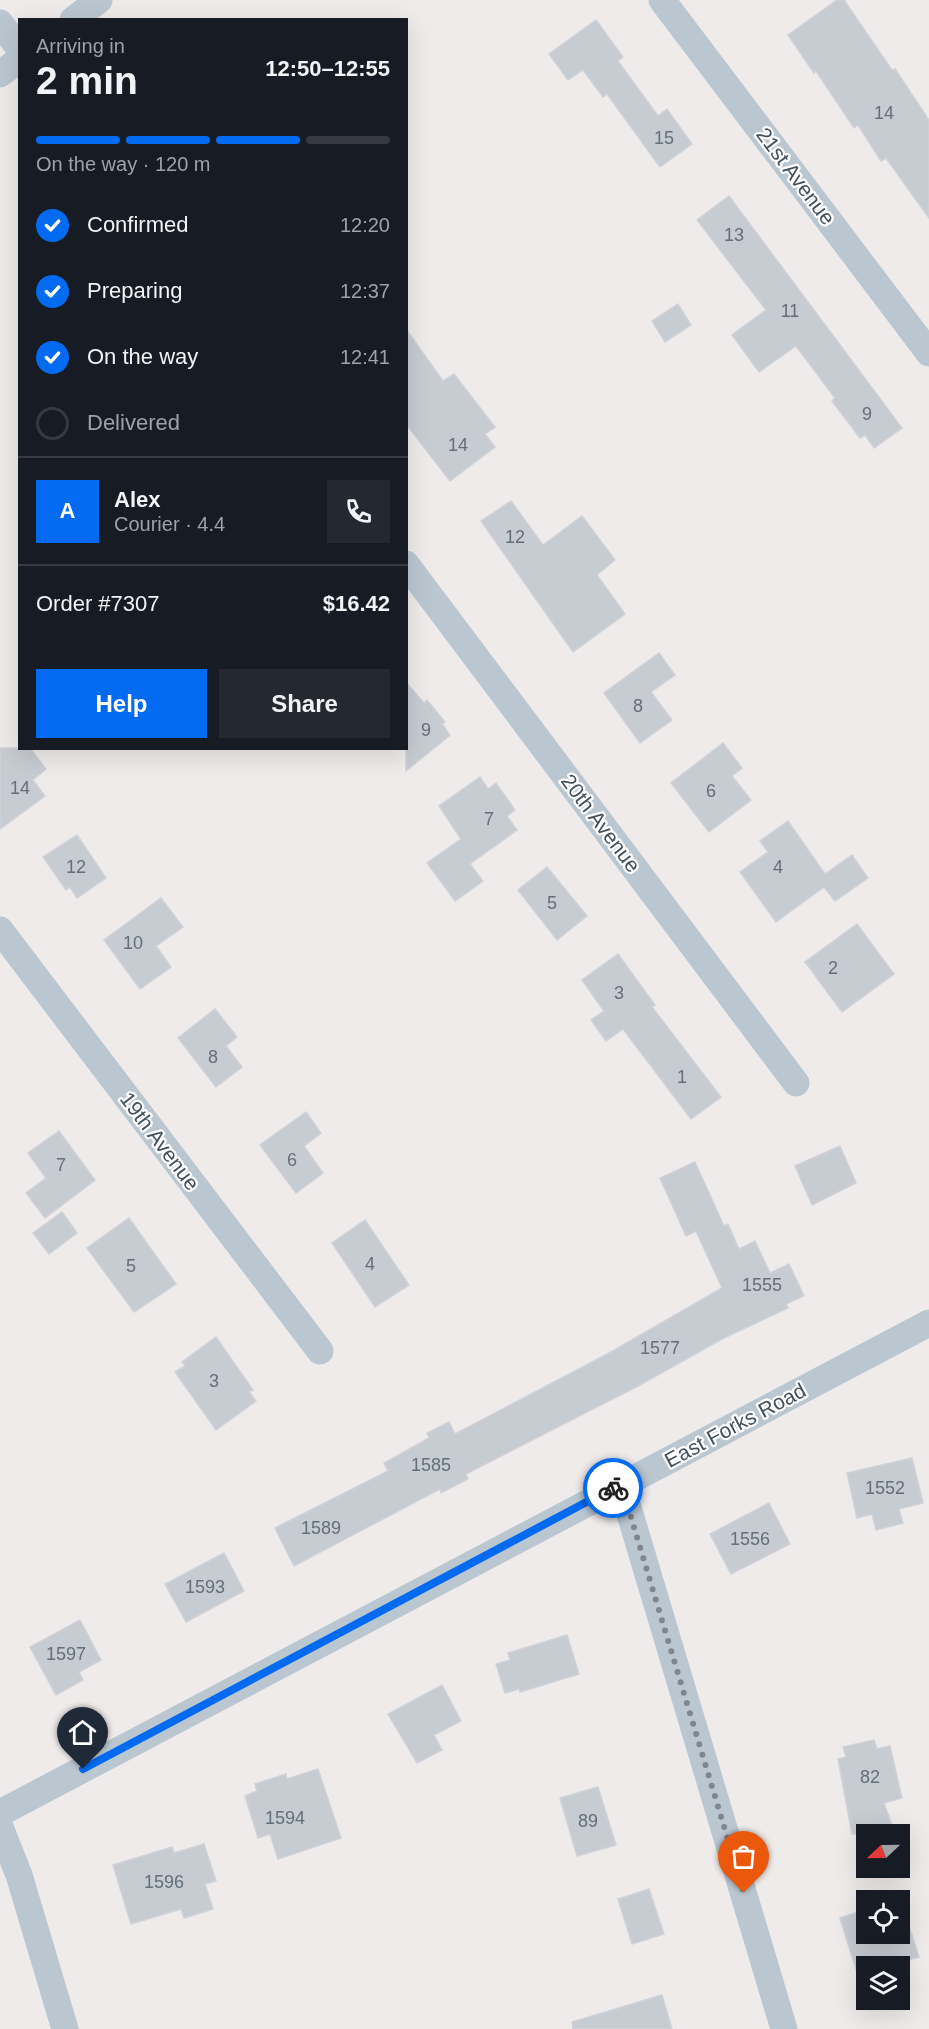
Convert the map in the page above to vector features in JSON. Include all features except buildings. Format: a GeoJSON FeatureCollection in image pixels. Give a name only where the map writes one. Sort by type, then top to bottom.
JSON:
{"type":"FeatureCollection","features":[{"type":"Feature","properties":{"kind":"street"},"geometry":{"type":"LineString","coordinates":[[76,18],[99,0]]}},
{"type":"Feature","properties":{"kind":"street","name":"21st Avenue"},"geometry":{"type":"LineString","coordinates":[[662,0],[929,353]]}},
{"type":"Feature","properties":{"kind":"street"},"geometry":{"type":"LineString","coordinates":[[0,23],[18,46]]}},
{"type":"Feature","properties":{"kind":"street"},"geometry":{"type":"LineString","coordinates":[[0,74],[18,60]]}},
{"type":"Feature","properties":{"kind":"street","name":"20th Avenue"},"geometry":{"type":"LineString","coordinates":[[408,567],[796,1083]]}},
{"type":"Feature","properties":{"kind":"street","name":"19th Avenue"},"geometry":{"type":"LineString","coordinates":[[0,930],[320,1351]]}},
{"type":"Feature","properties":{"kind":"street","name":"East Forks Road"},"geometry":{"type":"LineString","coordinates":[[0,1813],[929,1323]]}},
{"type":"Feature","properties":{"kind":"street"},"geometry":{"type":"LineString","coordinates":[[621,1484],[784,2029]]}},
{"type":"Feature","properties":{"kind":"street"},"geometry":{"type":"LineString","coordinates":[[0,1827],[19,1875],[65,2029]]}},
{"type":"Feature","properties":{"kind":"way so far"},"geometry":{"type":"LineString","coordinates":[[613,1488],[621,1484],[744,1893]]}},
{"type":"Feature","properties":{"kind":"route"},"geometry":{"type":"LineString","coordinates":[[83,1769],[613,1488]]}}]}
